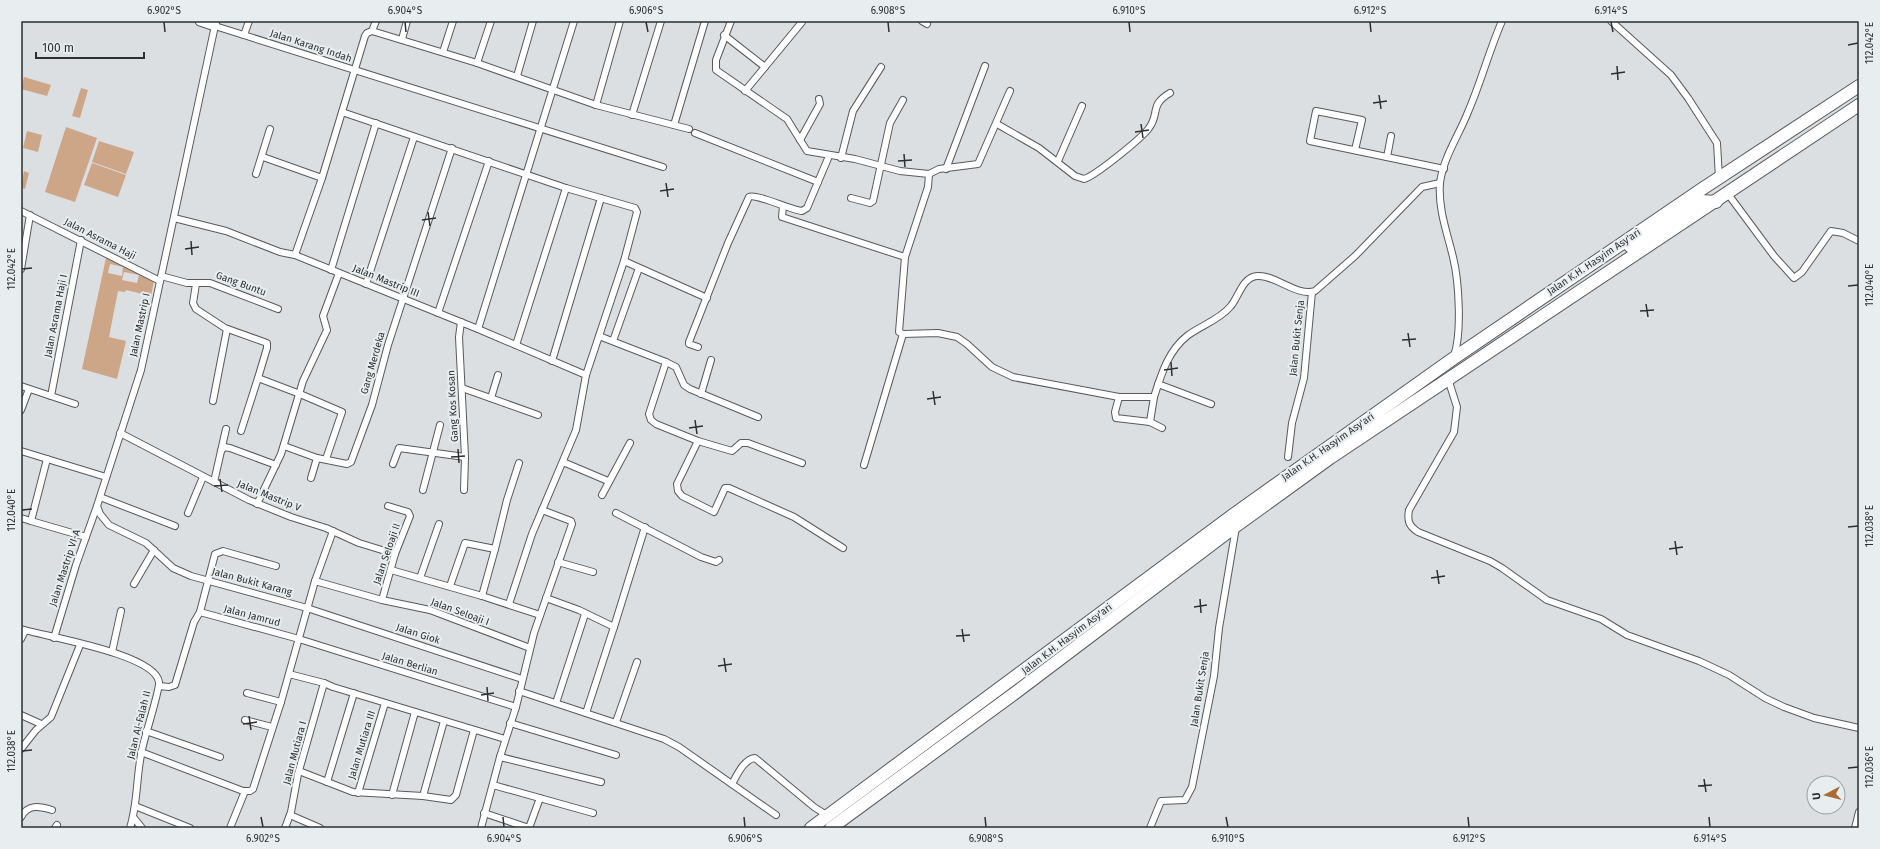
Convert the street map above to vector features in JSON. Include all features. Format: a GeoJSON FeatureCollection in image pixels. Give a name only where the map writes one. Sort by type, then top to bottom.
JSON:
{"type":"FeatureCollection","features":[{"type":"Feature","properties":{"kind":"highway","name":"Jalan K.H. Hasyim Asy'ari"},"geometry":{"type":"LineString","coordinates":[[811,828],[1237,512],[1454,358],[1719,178],[1859,86]]}},
{"type":"Feature","properties":{"kind":"highway","name":"Jalan K.H. Hasyim Asy'ari"},"geometry":{"type":"LineString","coordinates":[[831,828],[1025,685],[1236,526],[1356,440],[1716,202],[1859,105]]}},
{"type":"Feature","properties":{"kind":"highway"},"geometry":{"type":"LineString","coordinates":[[1632,237],[1627,243],[1630,247],[1701,201],[1716,202]]}},
{"type":"Feature","properties":{"kind":"highway"},"geometry":{"type":"LineString","coordinates":[[1549,293],[1560,294],[1566,292],[1623,254],[1627,257],[1624,263]]}},
{"type":"Feature","properties":{"kind":"street"},"geometry":{"type":"LineString","coordinates":[[200,21],[216,23]]}},
{"type":"Feature","properties":{"kind":"street"},"geometry":{"type":"LineString","coordinates":[[244,35],[249,21]]}},
{"type":"Feature","properties":{"kind":"street"},"geometry":{"type":"LineString","coordinates":[[372,31],[376,21]]}},
{"type":"Feature","properties":{"kind":"street"},"geometry":{"type":"LineString","coordinates":[[402,39],[408,21]]}},
{"type":"Feature","properties":{"kind":"street"},"geometry":{"type":"LineString","coordinates":[[443,52],[453,21]]}},
{"type":"Feature","properties":{"kind":"street"},"geometry":{"type":"LineString","coordinates":[[477,63],[491,21]]}},
{"type":"Feature","properties":{"kind":"street"},"geometry":{"type":"LineString","coordinates":[[517,76],[533,21]]}},
{"type":"Feature","properties":{"kind":"street"},"geometry":{"type":"LineString","coordinates":[[478,329],[574,21]]}},
{"type":"Feature","properties":{"kind":"street"},"geometry":{"type":"LineString","coordinates":[[596,104],[620,21]]}},
{"type":"Feature","properties":{"kind":"street"},"geometry":{"type":"LineString","coordinates":[[632,115],[661,21]]}},
{"type":"Feature","properties":{"kind":"street"},"geometry":{"type":"LineString","coordinates":[[674,125],[705,21]]}},
{"type":"Feature","properties":{"kind":"street"},"geometry":{"type":"LineString","coordinates":[[731,21],[724,35],[716,60],[716,70],[787,119],[807,151],[912,173],[929,174],[939,169],[978,164],[1010,91]]}},
{"type":"Feature","properties":{"kind":"street"},"geometry":{"type":"LineString","coordinates":[[1454,358],[1458,345],[1459,332],[1456,270],[1442,221],[1440,183],[1449,152],[1474,99],[1502,21]]}},
{"type":"Feature","properties":{"kind":"street"},"geometry":{"type":"LineString","coordinates":[[1611,21],[1671,75],[1688,98],[1717,143],[1719,178]]}},
{"type":"Feature","properties":{"kind":"street"},"geometry":{"type":"LineString","coordinates":[[745,91],[802,22]]}},
{"type":"Feature","properties":{"kind":"street","name":"Jalan Karang Indah"},"geometry":{"type":"LineString","coordinates":[[216,23],[244,35],[662,167]]}},
{"type":"Feature","properties":{"kind":"street","name":"Jalan Mastrip I"},"geometry":{"type":"LineString","coordinates":[[97,506],[141,370],[216,23]]}},
{"type":"Feature","properties":{"kind":"street"},"geometry":{"type":"LineString","coordinates":[[295,255],[322,178],[354,70],[367,33],[372,31],[402,39],[517,76],[596,104],[632,115],[689,129]]}},
{"type":"Feature","properties":{"kind":"street"},"geometry":{"type":"LineString","coordinates":[[724,35],[765,67]]}},
{"type":"Feature","properties":{"kind":"street"},"geometry":{"type":"LineString","coordinates":[[946,168],[984,66]]}},
{"type":"Feature","properties":{"kind":"street"},"geometry":{"type":"LineString","coordinates":[[840,158],[853,111],[881,67]]}},
{"type":"Feature","properties":{"kind":"street"},"geometry":{"type":"LineString","coordinates":[[996,124],[1058,160],[1075,176],[1080,178],[1088,178],[1146,131],[1152,124],[1159,100],[1170,93]]}},
{"type":"Feature","properties":{"kind":"street"},"geometry":{"type":"LineString","coordinates":[[800,140],[820,104],[820,99]]}},
{"type":"Feature","properties":{"kind":"street"},"geometry":{"type":"LineString","coordinates":[[851,198],[872,202],[890,123],[903,100]]}},
{"type":"Feature","properties":{"kind":"street"},"geometry":{"type":"LineString","coordinates":[[1058,160],[1082,106]]}},
{"type":"Feature","properties":{"kind":"street"},"geometry":{"type":"LineString","coordinates":[[1355,150],[1362,120],[1316,111],[1310,141],[1444,169]]}},
{"type":"Feature","properties":{"kind":"street"},"geometry":{"type":"LineString","coordinates":[[342,112],[414,137],[489,160],[566,188],[602,198],[636,210],[637,216],[624,262],[586,375],[580,400],[579,421],[532,534],[509,604]]}},
{"type":"Feature","properties":{"kind":"street"},"geometry":{"type":"LineString","coordinates":[[330,270],[376,123]]}},
{"type":"Feature","properties":{"kind":"street"},"geometry":{"type":"LineString","coordinates":[[256,174],[263,157],[270,129]]}},
{"type":"Feature","properties":{"kind":"street"},"geometry":{"type":"LineString","coordinates":[[695,133],[818,182]]}},
{"type":"Feature","properties":{"kind":"street"},"geometry":{"type":"LineString","coordinates":[[1386,157],[1391,136]]}},
{"type":"Feature","properties":{"kind":"street"},"geometry":{"type":"LineString","coordinates":[[366,284],[414,137]]}},
{"type":"Feature","properties":{"kind":"street","name":"Gang Merdeka"},"geometry":{"type":"LineString","coordinates":[[326,459],[349,464],[362,432],[452,148]]}},
{"type":"Feature","properties":{"kind":"street"},"geometry":{"type":"LineString","coordinates":[[698,347],[689,344],[689,342],[728,243],[749,197],[755,196],[799,211],[806,210],[829,156]]}},
{"type":"Feature","properties":{"kind":"street"},"geometry":{"type":"LineString","coordinates":[[263,157],[322,178]]}},
{"type":"Feature","properties":{"kind":"street"},"geometry":{"type":"LineString","coordinates":[[438,313],[489,160]]}},
{"type":"Feature","properties":{"kind":"street"},"geometry":{"type":"LineString","coordinates":[[929,174],[928,187],[905,256],[898,330],[903,334],[938,333],[950,335],[967,344],[981,359],[1005,374],[1119,397],[1154,397]]}},
{"type":"Feature","properties":{"kind":"street"},"geometry":{"type":"LineString","coordinates":[[1150,422],[1154,397],[1162,373],[1178,345],[1187,336],[1230,307],[1240,290],[1255,276],[1262,276],[1292,288],[1312,292],[1355,256],[1422,187],[1440,183]]}},
{"type":"Feature","properties":{"kind":"street"},"geometry":{"type":"LineString","coordinates":[[516,345],[566,188]]}},
{"type":"Feature","properties":{"kind":"street"},"geometry":{"type":"LineString","coordinates":[[1728,194],[1770,250],[1794,278],[1802,272],[1831,231],[1843,232],[1859,242]]}},
{"type":"Feature","properties":{"kind":"street"},"geometry":{"type":"LineString","coordinates":[[552,361],[602,198]]}},
{"type":"Feature","properties":{"kind":"street"},"geometry":{"type":"LineString","coordinates":[[783,206],[782,217],[905,256]]}},
{"type":"Feature","properties":{"kind":"street","name":"Jalan Asrama Haji"},"geometry":{"type":"LineString","coordinates":[[21,211],[161,278],[196,284]]}},
{"type":"Feature","properties":{"kind":"street"},"geometry":{"type":"LineString","coordinates":[[21,266],[30,215]]}},
{"type":"Feature","properties":{"kind":"street","name":"Jalan Mastrip III"},"geometry":{"type":"LineString","coordinates":[[174,218],[226,231],[280,252],[295,255],[478,329],[586,375]]}},
{"type":"Feature","properties":{"kind":"street","name":"Jalan Asrama Haji I"},"geometry":{"type":"LineString","coordinates":[[51,396],[81,240]]}},
{"type":"Feature","properties":{"kind":"street"},"geometry":{"type":"LineString","coordinates":[[624,262],[707,298]]}},
{"type":"Feature","properties":{"kind":"street"},"geometry":{"type":"LineString","coordinates":[[613,341],[639,268]]}},
{"type":"Feature","properties":{"kind":"street"},"geometry":{"type":"LineString","coordinates":[[257,504],[284,446],[309,367],[326,330],[323,316],[339,273]]}},
{"type":"Feature","properties":{"kind":"street","name":"Gang Buntu"},"geometry":{"type":"LineString","coordinates":[[196,284],[210,283],[278,309]]}},
{"type":"Feature","properties":{"kind":"street"},"geometry":{"type":"LineString","coordinates":[[196,284],[194,307],[227,329],[267,343],[258,378],[241,431]]}},
{"type":"Feature","properties":{"kind":"street","name":"Jalan Bukit Senja"},"geometry":{"type":"LineString","coordinates":[[1288,457],[1292,423],[1304,378],[1312,292]]}},
{"type":"Feature","properties":{"kind":"street","name":"Gang Kos Kosan"},"geometry":{"type":"LineString","coordinates":[[461,322],[459,337],[465,457],[464,490]]}},
{"type":"Feature","properties":{"kind":"street"},"geometry":{"type":"LineString","coordinates":[[213,401],[227,329]]}},
{"type":"Feature","properties":{"kind":"street"},"geometry":{"type":"LineString","coordinates":[[864,465],[903,334]]}},
{"type":"Feature","properties":{"kind":"street"},"geometry":{"type":"LineString","coordinates":[[599,336],[676,367],[684,385],[701,394],[758,417]]}},
{"type":"Feature","properties":{"kind":"street"},"geometry":{"type":"LineString","coordinates":[[701,394],[711,360]]}},
{"type":"Feature","properties":{"kind":"street"},"geometry":{"type":"LineString","coordinates":[[666,362],[649,414],[651,420],[656,424],[698,441],[732,451],[741,443],[748,442],[802,463]]}},
{"type":"Feature","properties":{"kind":"street"},"geometry":{"type":"LineString","coordinates":[[491,398],[498,375]]}},
{"type":"Feature","properties":{"kind":"street"},"geometry":{"type":"LineString","coordinates":[[258,378],[342,412],[326,459],[317,458],[284,446]]}},
{"type":"Feature","properties":{"kind":"street"},"geometry":{"type":"LineString","coordinates":[[1450,379],[1450,385],[1457,407],[1454,432],[1409,510],[1408,523],[1412,528],[1490,561],[1547,600],[1557,605],[1595,617],[1627,635],[1699,661],[1729,675],[1765,698],[1784,707],[1814,718],[1859,728]]}},
{"type":"Feature","properties":{"kind":"street"},"geometry":{"type":"LineString","coordinates":[[1158,384],[1211,404]]}},
{"type":"Feature","properties":{"kind":"street"},"geometry":{"type":"LineString","coordinates":[[21,386],[75,404]]}},
{"type":"Feature","properties":{"kind":"street"},"geometry":{"type":"LineString","coordinates":[[21,410],[29,388]]}},
{"type":"Feature","properties":{"kind":"street"},"geometry":{"type":"LineString","coordinates":[[462,388],[538,415]]}},
{"type":"Feature","properties":{"kind":"street"},"geometry":{"type":"LineString","coordinates":[[1119,397],[1115,417],[1150,422],[1162,428]]}},
{"type":"Feature","properties":{"kind":"street"},"geometry":{"type":"LineString","coordinates":[[423,490],[440,425]]}},
{"type":"Feature","properties":{"kind":"street"},"geometry":{"type":"LineString","coordinates":[[214,482],[226,428]]}},
{"type":"Feature","properties":{"kind":"street","name":"Jalan Mastrip V"},"geometry":{"type":"LineString","coordinates":[[120,433],[202,477],[257,504],[333,531],[354,542],[395,554]]}},
{"type":"Feature","properties":{"kind":"street"},"geometry":{"type":"LineString","coordinates":[[698,441],[677,484],[678,491],[682,496],[714,512],[725,488],[729,488],[794,517],[842,548]]}},
{"type":"Feature","properties":{"kind":"street"},"geometry":{"type":"LineString","coordinates":[[602,495],[608,481],[630,443]]}},
{"type":"Feature","properties":{"kind":"street"},"geometry":{"type":"LineString","coordinates":[[221,451],[224,447],[227,447],[276,465]]}},
{"type":"Feature","properties":{"kind":"street"},"geometry":{"type":"LineString","coordinates":[[393,464],[399,448],[465,457]]}},
{"type":"Feature","properties":{"kind":"street"},"geometry":{"type":"LineString","coordinates":[[21,451],[106,477]]}},
{"type":"Feature","properties":{"kind":"street"},"geometry":{"type":"LineString","coordinates":[[310,478],[317,458]]}},
{"type":"Feature","properties":{"kind":"street"},"geometry":{"type":"LineString","coordinates":[[31,521],[47,459]]}},
{"type":"Feature","properties":{"kind":"street"},"geometry":{"type":"LineString","coordinates":[[563,462],[608,481]]}},
{"type":"Feature","properties":{"kind":"street"},"geometry":{"type":"LineString","coordinates":[[482,596],[507,500],[519,463]]}},
{"type":"Feature","properties":{"kind":"street"},"geometry":{"type":"LineString","coordinates":[[188,513],[202,477]]}},
{"type":"Feature","properties":{"kind":"street"},"geometry":{"type":"LineString","coordinates":[[100,497],[175,526]]}},
{"type":"Feature","properties":{"kind":"street"},"geometry":{"type":"LineString","coordinates":[[97,506],[100,514],[108,525],[146,544],[154,550],[134,584]]}},
{"type":"Feature","properties":{"kind":"street","name":"Jalan Mastrip VI-A"},"geometry":{"type":"LineString","coordinates":[[54,638],[97,506]]}},
{"type":"Feature","properties":{"kind":"street","name":"Jalan Seloaji II"},"geometry":{"type":"LineString","coordinates":[[382,600],[395,554],[410,516],[408,512],[388,506]]}},
{"type":"Feature","properties":{"kind":"street"},"geometry":{"type":"LineString","coordinates":[[481,828],[505,739],[516,707],[530,648],[572,524],[571,521],[542,510]]}},
{"type":"Feature","properties":{"kind":"street"},"geometry":{"type":"LineString","coordinates":[[616,513],[702,557],[716,562],[719,560]]}},
{"type":"Feature","properties":{"kind":"street"},"geometry":{"type":"LineString","coordinates":[[21,518],[86,537]]}},
{"type":"Feature","properties":{"kind":"street"},"geometry":{"type":"LineString","coordinates":[[420,578],[438,524]]}},
{"type":"Feature","properties":{"kind":"street","name":"Jalan Bukit Senja"},"geometry":{"type":"LineString","coordinates":[[1150,828],[1161,801],[1164,799],[1185,800],[1192,788],[1214,676],[1218,628],[1236,526]]}},
{"type":"Feature","properties":{"kind":"street"},"geometry":{"type":"LineString","coordinates":[[586,713],[645,527]]}},
{"type":"Feature","properties":{"kind":"street"},"geometry":{"type":"LineString","coordinates":[[141,752],[245,792],[250,791],[256,784],[315,581],[333,531]]}},
{"type":"Feature","properties":{"kind":"street"},"geometry":{"type":"LineString","coordinates":[[450,586],[465,544],[495,549]]}},
{"type":"Feature","properties":{"kind":"street","name":"Jalan Bukit Karang"},"geometry":{"type":"LineString","coordinates":[[154,550],[173,568],[191,576],[307,608]]}},
{"type":"Feature","properties":{"kind":"street"},"geometry":{"type":"LineString","coordinates":[[159,686],[169,687],[175,684],[193,626],[200,612],[215,554],[220,551],[276,566]]}},
{"type":"Feature","properties":{"kind":"street"},"geometry":{"type":"LineString","coordinates":[[558,562],[594,572]]}},
{"type":"Feature","properties":{"kind":"street"},"geometry":{"type":"LineString","coordinates":[[391,570],[450,586],[540,615]]}},
{"type":"Feature","properties":{"kind":"street","name":"Jalan Seloaji I"},"geometry":{"type":"LineString","coordinates":[[315,581],[382,600],[430,610],[530,648]]}},
{"type":"Feature","properties":{"kind":"street"},"geometry":{"type":"LineString","coordinates":[[546,598],[614,627]]}},
{"type":"Feature","properties":{"kind":"street","name":"Jalan Giok"},"geometry":{"type":"LineString","coordinates":[[307,608],[522,679]]}},
{"type":"Feature","properties":{"kind":"street"},"geometry":{"type":"LineString","coordinates":[[112,652],[121,611]]}},
{"type":"Feature","properties":{"kind":"street","name":"Jalan Jamrud"},"geometry":{"type":"LineString","coordinates":[[200,612],[299,639]]}},
{"type":"Feature","properties":{"kind":"street"},"geometry":{"type":"LineString","coordinates":[[556,703],[585,614]]}},
{"type":"Feature","properties":{"kind":"street"},"geometry":{"type":"LineString","coordinates":[[21,639],[23,630]]}},
{"type":"Feature","properties":{"kind":"street","name":"Jalan Al-Falah II"},"geometry":{"type":"LineString","coordinates":[[23,630],[112,652],[134,660],[152,670],[158,678],[159,686],[141,752],[136,782],[133,817],[130,828]]}},
{"type":"Feature","properties":{"kind":"street","name":"Jalan Berlian"},"geometry":{"type":"LineString","coordinates":[[299,639],[516,707]]}},
{"type":"Feature","properties":{"kind":"street"},"geometry":{"type":"LineString","coordinates":[[21,749],[42,724],[48,721],[53,714],[80,645]]}},
{"type":"Feature","properties":{"kind":"street"},"geometry":{"type":"LineString","coordinates":[[616,722],[637,662]]}},
{"type":"Feature","properties":{"kind":"street"},"geometry":{"type":"LineString","coordinates":[[289,674],[324,683],[505,739]]}},
{"type":"Feature","properties":{"kind":"street","name":"Jalan Mutiara I"},"geometry":{"type":"LineString","coordinates":[[285,828],[290,815],[299,771],[324,683]]}},
{"type":"Feature","properties":{"kind":"street"},"geometry":{"type":"LineString","coordinates":[[519,692],[616,722],[664,739],[680,747],[776,815]]}},
{"type":"Feature","properties":{"kind":"street"},"geometry":{"type":"LineString","coordinates":[[247,693],[281,702]]}},
{"type":"Feature","properties":{"kind":"street"},"geometry":{"type":"LineString","coordinates":[[327,782],[354,693]]}},
{"type":"Feature","properties":{"kind":"street","name":"Jalan Mutiara III"},"geometry":{"type":"LineString","coordinates":[[358,793],[385,703]]}},
{"type":"Feature","properties":{"kind":"street"},"geometry":{"type":"LineString","coordinates":[[392,795],[415,712]]}},
{"type":"Feature","properties":{"kind":"street"},"geometry":{"type":"LineString","coordinates":[[21,715],[42,724]]}},
{"type":"Feature","properties":{"kind":"street"},"geometry":{"type":"LineString","coordinates":[[246,720],[272,727]]}},
{"type":"Feature","properties":{"kind":"street"},"geometry":{"type":"LineString","coordinates":[[423,796],[444,721]]}},
{"type":"Feature","properties":{"kind":"street"},"geometry":{"type":"LineString","coordinates":[[510,723],[616,755]]}},
{"type":"Feature","properties":{"kind":"street"},"geometry":{"type":"LineString","coordinates":[[299,771],[358,793],[423,796],[440,800],[454,799],[474,730]]}},
{"type":"Feature","properties":{"kind":"street"},"geometry":{"type":"LineString","coordinates":[[146,732],[220,757]]}},
{"type":"Feature","properties":{"kind":"street"},"geometry":{"type":"LineString","coordinates":[[500,757],[601,782]]}},
{"type":"Feature","properties":{"kind":"street"},"geometry":{"type":"LineString","coordinates":[[732,784],[750,758],[755,758],[814,807],[828,816]]}},
{"type":"Feature","properties":{"kind":"street"},"geometry":{"type":"LineString","coordinates":[[493,785],[593,813]]}},
{"type":"Feature","properties":{"kind":"street"},"geometry":{"type":"LineString","coordinates":[[230,828],[245,792]]}},
{"type":"Feature","properties":{"kind":"street"},"geometry":{"type":"LineString","coordinates":[[484,813],[529,828],[540,798]]}},
{"type":"Feature","properties":{"kind":"street"},"geometry":{"type":"LineString","coordinates":[[134,806],[190,828]]}},
{"type":"Feature","properties":{"kind":"street"},"geometry":{"type":"LineString","coordinates":[[21,817],[25,811],[31,807],[52,810]]}},
{"type":"Feature","properties":{"kind":"street"},"geometry":{"type":"LineString","coordinates":[[1855,828],[1859,812]]}},
{"type":"Feature","properties":{"kind":"street"},"geometry":{"type":"LineString","coordinates":[[290,815],[320,828]]}},
{"type":"Feature","properties":{"kind":"street"},"geometry":{"type":"LineString","coordinates":[[133,817],[142,828]]}},
{"type":"Feature","properties":{"kind":"shaded area"},"geometry":{"type":"Polygon","coordinates":[[[24,77],[51,85],[47,96],[21,89],[24,77]]]}},
{"type":"Feature","properties":{"kind":"shaded area"},"geometry":{"type":"Polygon","coordinates":[[[81,88],[88,90],[80,118],[72,116],[81,88]]]}},
{"type":"Feature","properties":{"kind":"shaded area"},"geometry":{"type":"Polygon","coordinates":[[[66,127],[97,138],[75,202],[45,192],[66,127]]]}},
{"type":"Feature","properties":{"kind":"shaded area"},"geometry":{"type":"Polygon","coordinates":[[[27,131],[42,135],[38,152],[23,148],[27,131]]]}},
{"type":"Feature","properties":{"kind":"shaded area"},"geometry":{"type":"Polygon","coordinates":[[[99,141],[134,152],[126,174],[92,162],[99,141]]]}},
{"type":"Feature","properties":{"kind":"shaded area"},"geometry":{"type":"Polygon","coordinates":[[[92,163],[126,175],[118,197],[84,185],[92,163]]]}},
{"type":"Feature","properties":{"kind":"shaded area"},"geometry":{"type":"Polygon","coordinates":[[[24,171],[29,173],[25,189],[21,188],[24,171]]]}},
{"type":"Feature","properties":{"kind":"shaded area"},"geometry":{"type":"Polygon","coordinates":[[[106,258],[154,281],[151,296],[126,290],[125,292],[118,291],[109,337],[126,341],[117,379],[82,369],[106,258]],[[110,264],[108,273],[122,276],[123,267],[110,264]],[[124,272],[122,280],[137,283],[139,275],[124,272]]]}}]}
